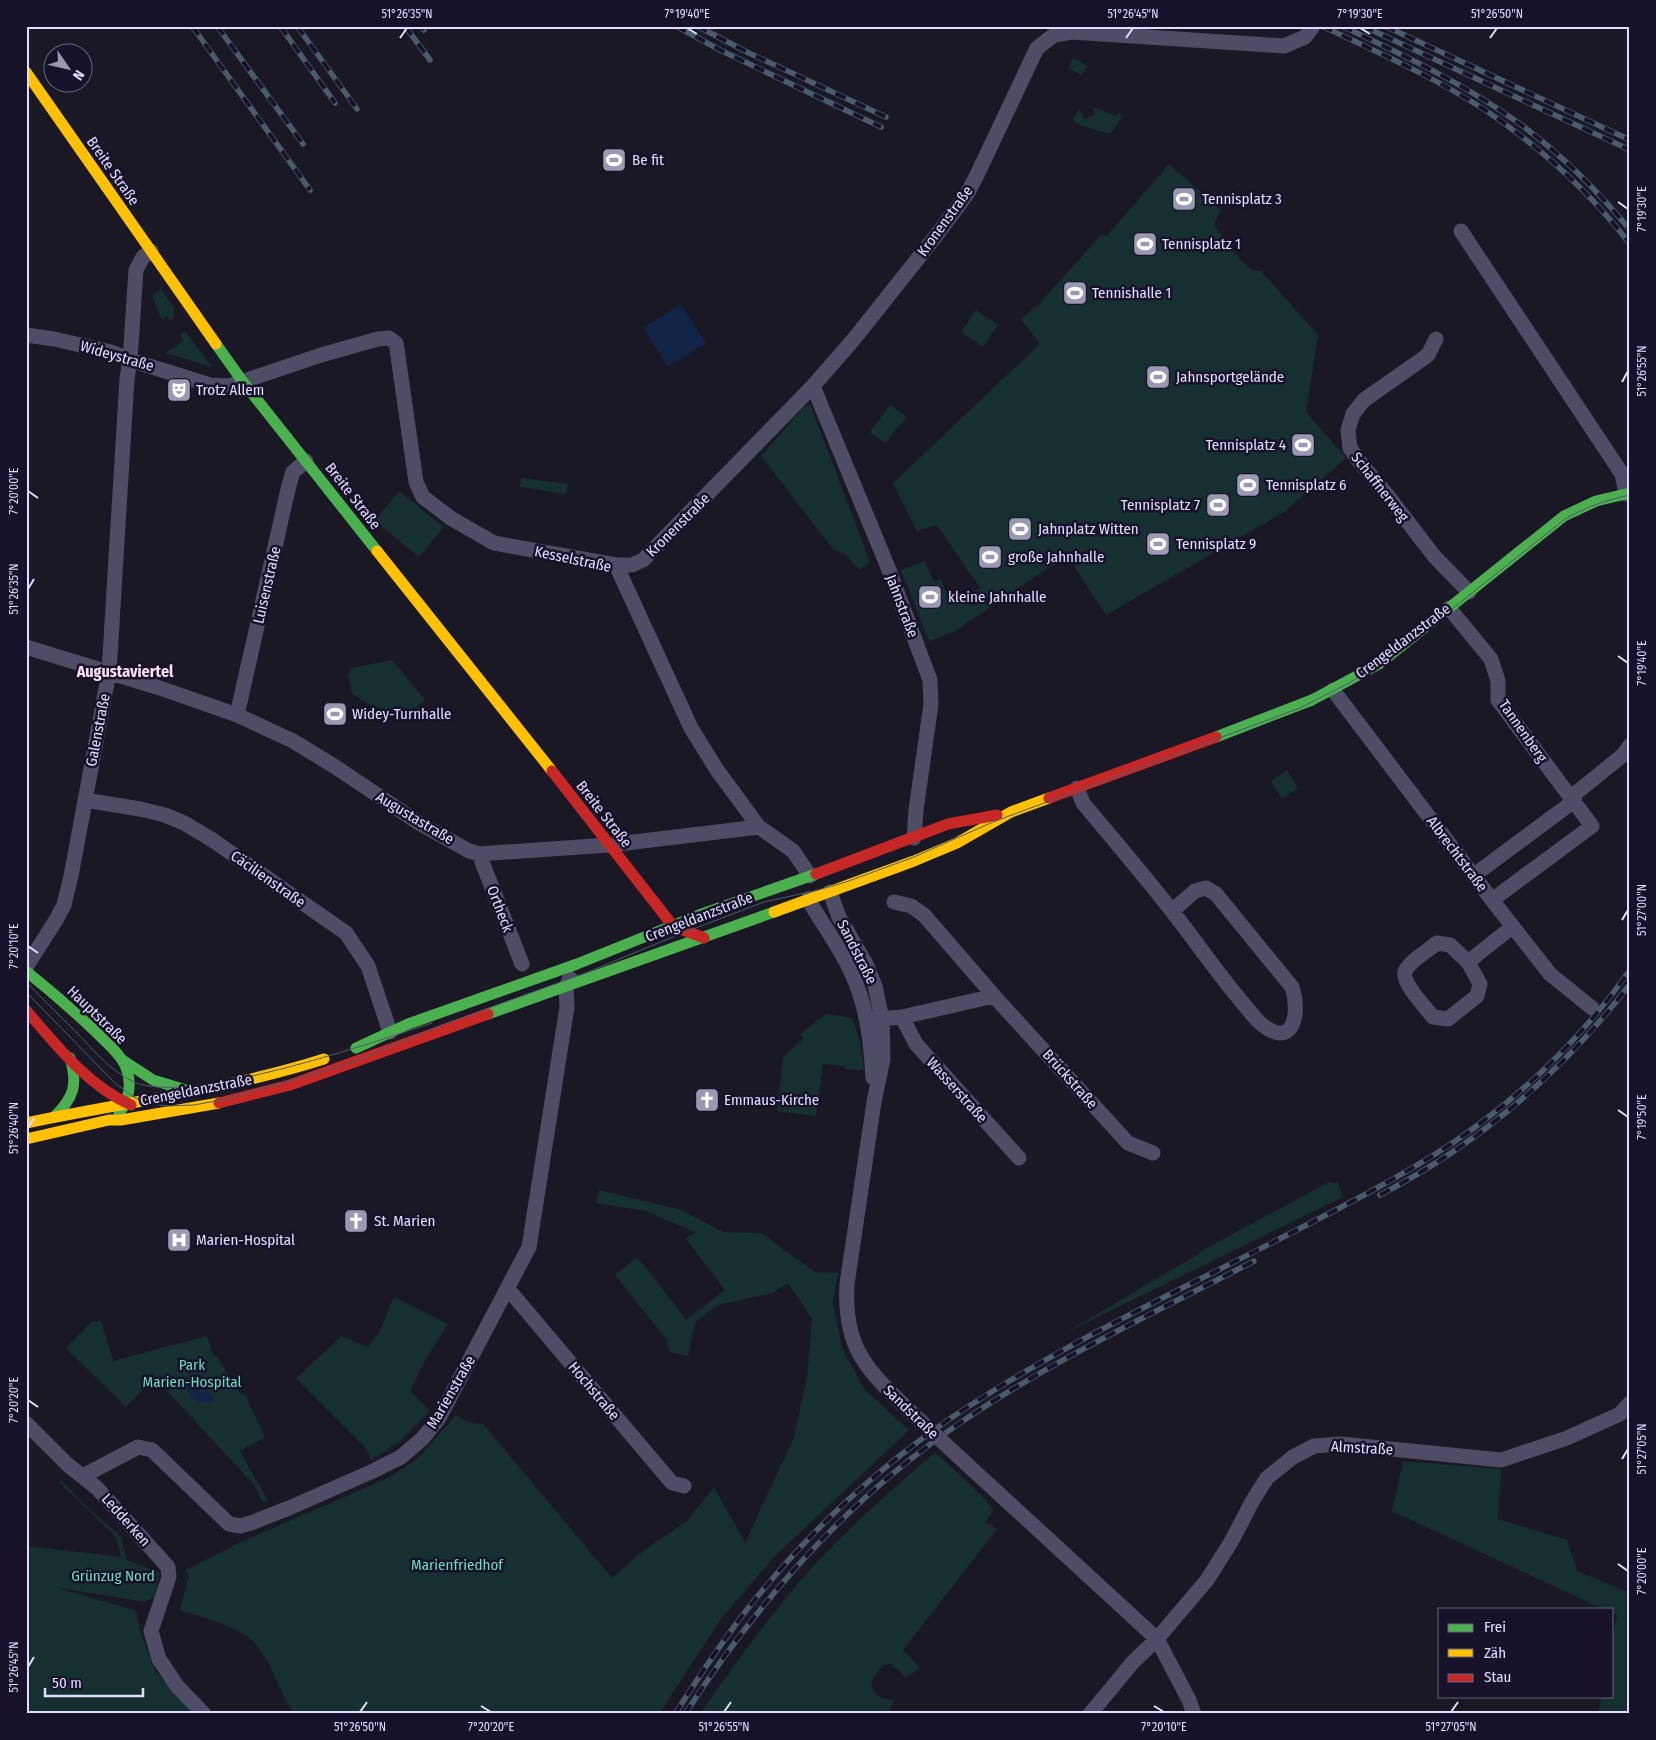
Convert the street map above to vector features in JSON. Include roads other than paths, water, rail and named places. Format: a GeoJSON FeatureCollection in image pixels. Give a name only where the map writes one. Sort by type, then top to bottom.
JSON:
{"type":"FeatureCollection","features":[{"type":"Feature","properties":{"kind":"main road","name":"Breite Straße"},"geometry":{"type":"LineString","coordinates":[[28,78],[244,382],[673,926]]}},
{"type":"Feature","properties":{"kind":"main road","name":"Crengeldanzstraße"},"geometry":{"type":"LineString","coordinates":[[127,1103],[152,1100],[290,1070],[341,1053],[390,1032],[577,964],[743,899],[948,824],[1011,812],[1273,716],[1333,690],[1379,664],[1564,516],[1592,501],[1628,494]]}},
{"type":"Feature","properties":{"kind":"main road","name":"Crengeldanzstraße"},"geometry":{"type":"LineString","coordinates":[[127,1103],[154,1112],[214,1104],[290,1085],[398,1045],[704,938],[914,861],[957,843],[1011,812]]}},
{"type":"Feature","properties":{"kind":"main road"},"geometry":{"type":"LineString","coordinates":[[914,838],[914,861]]}},
{"type":"Feature","properties":{"kind":"main road"},"geometry":{"type":"LineString","coordinates":[[810,876],[830,892]]}},
{"type":"Feature","properties":{"kind":"main road"},"geometry":{"type":"LineString","coordinates":[[808,899],[810,876]]}},
{"type":"Feature","properties":{"kind":"main road"},"geometry":{"type":"LineString","coordinates":[[673,926],[704,938]]}},
{"type":"Feature","properties":{"kind":"main road","name":"Hauptstraße"},"geometry":{"type":"LineString","coordinates":[[26,969],[86,1022],[124,1061],[129,1079],[127,1103]]}},
{"type":"Feature","properties":{"kind":"main road"},"geometry":{"type":"LineString","coordinates":[[26,1010],[96,1084],[114,1097],[127,1103]]}},
{"type":"Feature","properties":{"kind":"main road"},"geometry":{"type":"LineString","coordinates":[[390,1032],[398,1045]]}},
{"type":"Feature","properties":{"kind":"main road"},"geometry":{"type":"LineString","coordinates":[[54,1117],[68,1104],[72,1095],[74,1076],[70,1058]]}},
{"type":"Feature","properties":{"kind":"main road"},"geometry":{"type":"LineString","coordinates":[[124,1061],[157,1083],[195,1090],[195,1107]]}},
{"type":"Feature","properties":{"kind":"main road"},"geometry":{"type":"LineString","coordinates":[[26,1123],[127,1103]]}},
{"type":"Feature","properties":{"kind":"main road"},"geometry":{"type":"LineString","coordinates":[[109,1120],[127,1103]]}},
{"type":"Feature","properties":{"kind":"main road"},"geometry":{"type":"LineString","coordinates":[[26,1139],[154,1112]]}},
{"type":"Feature","properties":{"kind":"street","name":"Kronenstraße"},"geometry":{"type":"LineString","coordinates":[[616,565],[632,564],[643,560],[812,386],[854,339],[967,194],[1028,63],[1037,48],[1054,35],[1072,32],[1284,46],[1305,38],[1312,28]]}},
{"type":"Feature","properties":{"kind":"street","name":"Crengeldanzstraße"},"geometry":{"type":"LineString","coordinates":[[1461,231],[1622,474],[1628,494]]}},
{"type":"Feature","properties":{"kind":"street","name":"Galenstraße"},"geometry":{"type":"LineString","coordinates":[[26,969],[64,905],[108,672],[136,270],[143,257],[151,251]]}},
{"type":"Feature","properties":{"kind":"street","name":"Wideystraße"},"geometry":{"type":"LineString","coordinates":[[26,335],[54,339],[111,352],[130,360],[210,385],[229,386],[264,373],[378,339]]}},
{"type":"Feature","properties":{"kind":"street","name":"Kesselstraße"},"geometry":{"type":"LineString","coordinates":[[378,339],[389,338],[396,344],[416,482],[423,497],[452,519],[494,543],[616,565],[690,728],[717,770],[759,827]]}},
{"type":"Feature","properties":{"kind":"street","name":"Schaffnerweg"},"geometry":{"type":"LineString","coordinates":[[1436,339],[1428,355],[1364,400],[1353,414],[1348,430],[1350,448],[1434,556],[1469,592]]}},
{"type":"Feature","properties":{"kind":"street","name":"Jahnstraße"},"geometry":{"type":"LineString","coordinates":[[812,386],[887,565],[930,680],[931,704],[916,810],[914,838]]}},
{"type":"Feature","properties":{"kind":"street","name":"Luisenstraße"},"geometry":{"type":"LineString","coordinates":[[237,714],[289,485],[293,472],[306,462]]}},
{"type":"Feature","properties":{"kind":"street","name":"Tannenberg"},"geometry":{"type":"LineString","coordinates":[[1449,608],[1491,659],[1498,681],[1498,700],[1592,826],[1492,900]]}},
{"type":"Feature","properties":{"kind":"street","name":"Augustastraße"},"geometry":{"type":"LineString","coordinates":[[26,647],[237,714],[293,741],[419,823],[469,851],[479,854],[609,845],[759,827]]}},
{"type":"Feature","properties":{"kind":"street","name":"Albrechtstraße"},"geometry":{"type":"LineString","coordinates":[[1333,690],[1473,876],[1550,974],[1592,1008]]}},
{"type":"Feature","properties":{"kind":"street"},"geometry":{"type":"LineString","coordinates":[[1473,876],[1574,801],[1576,792],[1623,755],[1630,745]]}},
{"type":"Feature","properties":{"kind":"street"},"geometry":{"type":"LineString","coordinates":[[1077,788],[1083,803],[1172,911],[1259,1022],[1274,1032],[1282,1034],[1288,1031],[1297,1008],[1292,987],[1216,894],[1206,888],[1195,891],[1172,911]]}},
{"type":"Feature","properties":{"kind":"street","name":"Cäcilienstraße"},"geometry":{"type":"LineString","coordinates":[[85,800],[140,809],[164,815],[184,823],[211,838],[346,934],[368,966],[390,1032]]}},
{"type":"Feature","properties":{"kind":"street"},"geometry":{"type":"LineString","coordinates":[[759,827],[792,850],[810,876]]}},
{"type":"Feature","properties":{"kind":"street","name":"Ortheck"},"geometry":{"type":"LineString","coordinates":[[479,854],[522,964]]}},
{"type":"Feature","properties":{"kind":"street","name":"Sandstraße"},"geometry":{"type":"LineString","coordinates":[[830,892],[839,917],[866,964],[876,986],[882,1019],[883,1059],[874,1102],[847,1284],[846,1313],[856,1348],[866,1367],[876,1379],[1156,1639],[1189,1700],[1194,1714]]}},
{"type":"Feature","properties":{"kind":"street","name":"Sandstraße"},"geometry":{"type":"LineString","coordinates":[[808,899],[851,972],[867,1020],[872,1059],[874,1102]]}},
{"type":"Feature","properties":{"kind":"street","name":"Brückstraße"},"geometry":{"type":"LineString","coordinates":[[894,902],[911,906],[924,915],[994,996],[1128,1143],[1153,1152]]}},
{"type":"Feature","properties":{"kind":"street"},"geometry":{"type":"LineString","coordinates":[[1468,962],[1512,927]]}},
{"type":"Feature","properties":{"kind":"street"},"geometry":{"type":"LineString","coordinates":[[1437,944],[1450,945],[1468,962],[1480,984],[1477,996],[1448,1019],[1433,1017],[1405,982],[1405,972],[1412,963],[1437,944]]}},
{"type":"Feature","properties":{"kind":"street","name":"Marienstraße"},"geometry":{"type":"LineString","coordinates":[[83,1476],[138,1447],[152,1450],[229,1524],[240,1526],[289,1508],[371,1472],[400,1457],[423,1438],[439,1418],[529,1247],[567,1007],[566,987],[577,964]]}},
{"type":"Feature","properties":{"kind":"street"},"geometry":{"type":"LineString","coordinates":[[867,1020],[902,1018],[994,996]]}},
{"type":"Feature","properties":{"kind":"street","name":"Wasserstraße"},"geometry":{"type":"LineString","coordinates":[[902,1018],[916,1044],[1019,1158]]}},
{"type":"Feature","properties":{"kind":"street","name":"Hochstraße"},"geometry":{"type":"LineString","coordinates":[[508,1289],[672,1483],[684,1486]]}},
{"type":"Feature","properties":{"kind":"street","name":"Almstraße"},"geometry":{"type":"LineString","coordinates":[[1090,1714],[1133,1662],[1156,1639],[1207,1580],[1267,1478],[1293,1456],[1314,1446],[1341,1444],[1501,1460],[1567,1438],[1620,1414],[1630,1403]]}},
{"type":"Feature","properties":{"kind":"street","name":"Ledderken"},"geometry":{"type":"LineString","coordinates":[[26,1423],[68,1465],[97,1488],[168,1567],[169,1577],[151,1631],[159,1659],[177,1686],[204,1714]]}},
{"type":"Feature","properties":{"kind":"water"},"geometry":{"type":"Polygon","coordinates":[[[681,304],[706,343],[668,367],[643,328],[681,304]]]}},
{"type":"Feature","properties":{"kind":"water"},"geometry":{"type":"Polygon","coordinates":[[[180,1376],[191,1378],[201,1383],[209,1391],[214,1401],[202,1402],[192,1397],[180,1376]]]}},
{"type":"Feature","properties":{"kind":"tram line"},"geometry":{"type":"LineString","coordinates":[[26,992],[115,1083],[135,1098],[152,1104],[167,1106],[194,1105],[221,1100],[314,1074],[355,1061],[442,1025],[588,972],[764,902],[846,882],[914,857],[993,822],[1300,708],[1349,683],[1398,652],[1565,519],[1596,504],[1630,495]]}},
{"type":"Feature","properties":{"kind":"tram line"},"geometry":{"type":"LineString","coordinates":[[26,982],[117,1072],[134,1082],[160,1087],[196,1086],[281,1069],[326,1057],[432,1023]]}},
{"type":"Feature","properties":{"kind":"railway"},"geometry":{"type":"LineString","coordinates":[[192,26],[310,190]]}},
{"type":"Feature","properties":{"kind":"railway"},"geometry":{"type":"LineString","coordinates":[[217,26],[303,144]]}},
{"type":"Feature","properties":{"kind":"railway"},"geometry":{"type":"LineString","coordinates":[[280,26],[335,103]]}},
{"type":"Feature","properties":{"kind":"railway"},"geometry":{"type":"LineString","coordinates":[[297,26],[357,109]]}},
{"type":"Feature","properties":{"kind":"railway"},"geometry":{"type":"LineString","coordinates":[[405,26],[430,60]]}},
{"type":"Feature","properties":{"kind":"railway"},"geometry":{"type":"LineString","coordinates":[[421,26],[424,30]]}},
{"type":"Feature","properties":{"kind":"railway"},"geometry":{"type":"LineString","coordinates":[[676,26],[720,50],[881,127]]}},
{"type":"Feature","properties":{"kind":"railway"},"geometry":{"type":"LineString","coordinates":[[697,26],[749,53],[886,117]]}},
{"type":"Feature","properties":{"kind":"railway"},"geometry":{"type":"LineString","coordinates":[[1322,26],[1405,65],[1466,98],[1505,124],[1581,188],[1630,244]]}},
{"type":"Feature","properties":{"kind":"railway"},"geometry":{"type":"LineString","coordinates":[[1342,26],[1411,59],[1499,109],[1550,148],[1578,173],[1630,230]]}},
{"type":"Feature","properties":{"kind":"railway"},"geometry":{"type":"LineString","coordinates":[[1363,26],[1630,150]]}},
{"type":"Feature","properties":{"kind":"railway"},"geometry":{"type":"LineString","coordinates":[[1385,26],[1630,140]]}},
{"type":"Feature","properties":{"kind":"railway"},"geometry":{"type":"LineString","coordinates":[[675,1714],[729,1633],[771,1580],[818,1529],[895,1459],[951,1418],[991,1392],[1074,1344],[1351,1202],[1454,1142],[1504,1105],[1550,1064],[1592,1019],[1630,970]]}},
{"type":"Feature","properties":{"kind":"railway"},"geometry":{"type":"LineString","coordinates":[[1380,1195],[1452,1153],[1517,1103],[1576,1047],[1630,984]]}},
{"type":"Feature","properties":{"kind":"railway"},"geometry":{"type":"LineString","coordinates":[[685,1714],[713,1672],[774,1593],[841,1520],[916,1455],[992,1402],[1065,1359],[1254,1261]]}},
{"type":"Feature","properties":{"kind":"place","name":"Be fit"},"geometry":{"type":"Point","coordinates":[614,160]}},
{"type":"Feature","properties":{"kind":"place","name":"Tennisplatz 3"},"geometry":{"type":"Point","coordinates":[1184,199]}},
{"type":"Feature","properties":{"kind":"place","name":"Tennisplatz 1"},"geometry":{"type":"Point","coordinates":[1145,244]}},
{"type":"Feature","properties":{"kind":"place","name":"Tennishalle 1"},"geometry":{"type":"Point","coordinates":[1075,293]}},
{"type":"Feature","properties":{"kind":"place","name":"Jahnsportgelände"},"geometry":{"type":"Point","coordinates":[1158,377]}},
{"type":"Feature","properties":{"kind":"place","name":"Trotz Allem"},"geometry":{"type":"Point","coordinates":[179,390]}},
{"type":"Feature","properties":{"kind":"place","name":"Tennisplatz 4"},"geometry":{"type":"Point","coordinates":[1303,445]}},
{"type":"Feature","properties":{"kind":"place","name":"Tennisplatz 6"},"geometry":{"type":"Point","coordinates":[1248,485]}},
{"type":"Feature","properties":{"kind":"place","name":"Tennisplatz 7"},"geometry":{"type":"Point","coordinates":[1218,505]}},
{"type":"Feature","properties":{"kind":"place","name":"Jahnplatz Witten"},"geometry":{"type":"Point","coordinates":[1020,529]}},
{"type":"Feature","properties":{"kind":"place","name":"Tennisplatz 9"},"geometry":{"type":"Point","coordinates":[1158,544]}},
{"type":"Feature","properties":{"kind":"place","name":"große Jahnhalle"},"geometry":{"type":"Point","coordinates":[990,557]}},
{"type":"Feature","properties":{"kind":"place","name":"kleine Jahnhalle"},"geometry":{"type":"Point","coordinates":[930,597]}},
{"type":"Feature","properties":{"kind":"place","name":"Widey-Turnhalle"},"geometry":{"type":"Point","coordinates":[335,714]}},
{"type":"Feature","properties":{"kind":"place","name":"Emmaus-Kirche"},"geometry":{"type":"Point","coordinates":[707,1100]}},
{"type":"Feature","properties":{"kind":"place","name":"St. Marien"},"geometry":{"type":"Point","coordinates":[356,1221]}},
{"type":"Feature","properties":{"kind":"place","name":"Marien-Hospital"},"geometry":{"type":"Point","coordinates":[179,1240]}},
{"type":"Feature","properties":{"kind":"district","name":"Augustaviertel"},"geometry":{"type":"Point","coordinates":[125,671]}},
{"type":"Feature","properties":{"kind":"park label","name":"Park Marien-Hospital"},"geometry":{"type":"Point","coordinates":[192,1374]}},
{"type":"Feature","properties":{"kind":"park label","name":"Marienfriedhof"},"geometry":{"type":"Point","coordinates":[457,1565]}},
{"type":"Feature","properties":{"kind":"park label","name":"Grünzug Nord"},"geometry":{"type":"Point","coordinates":[113,1576]}}]}
